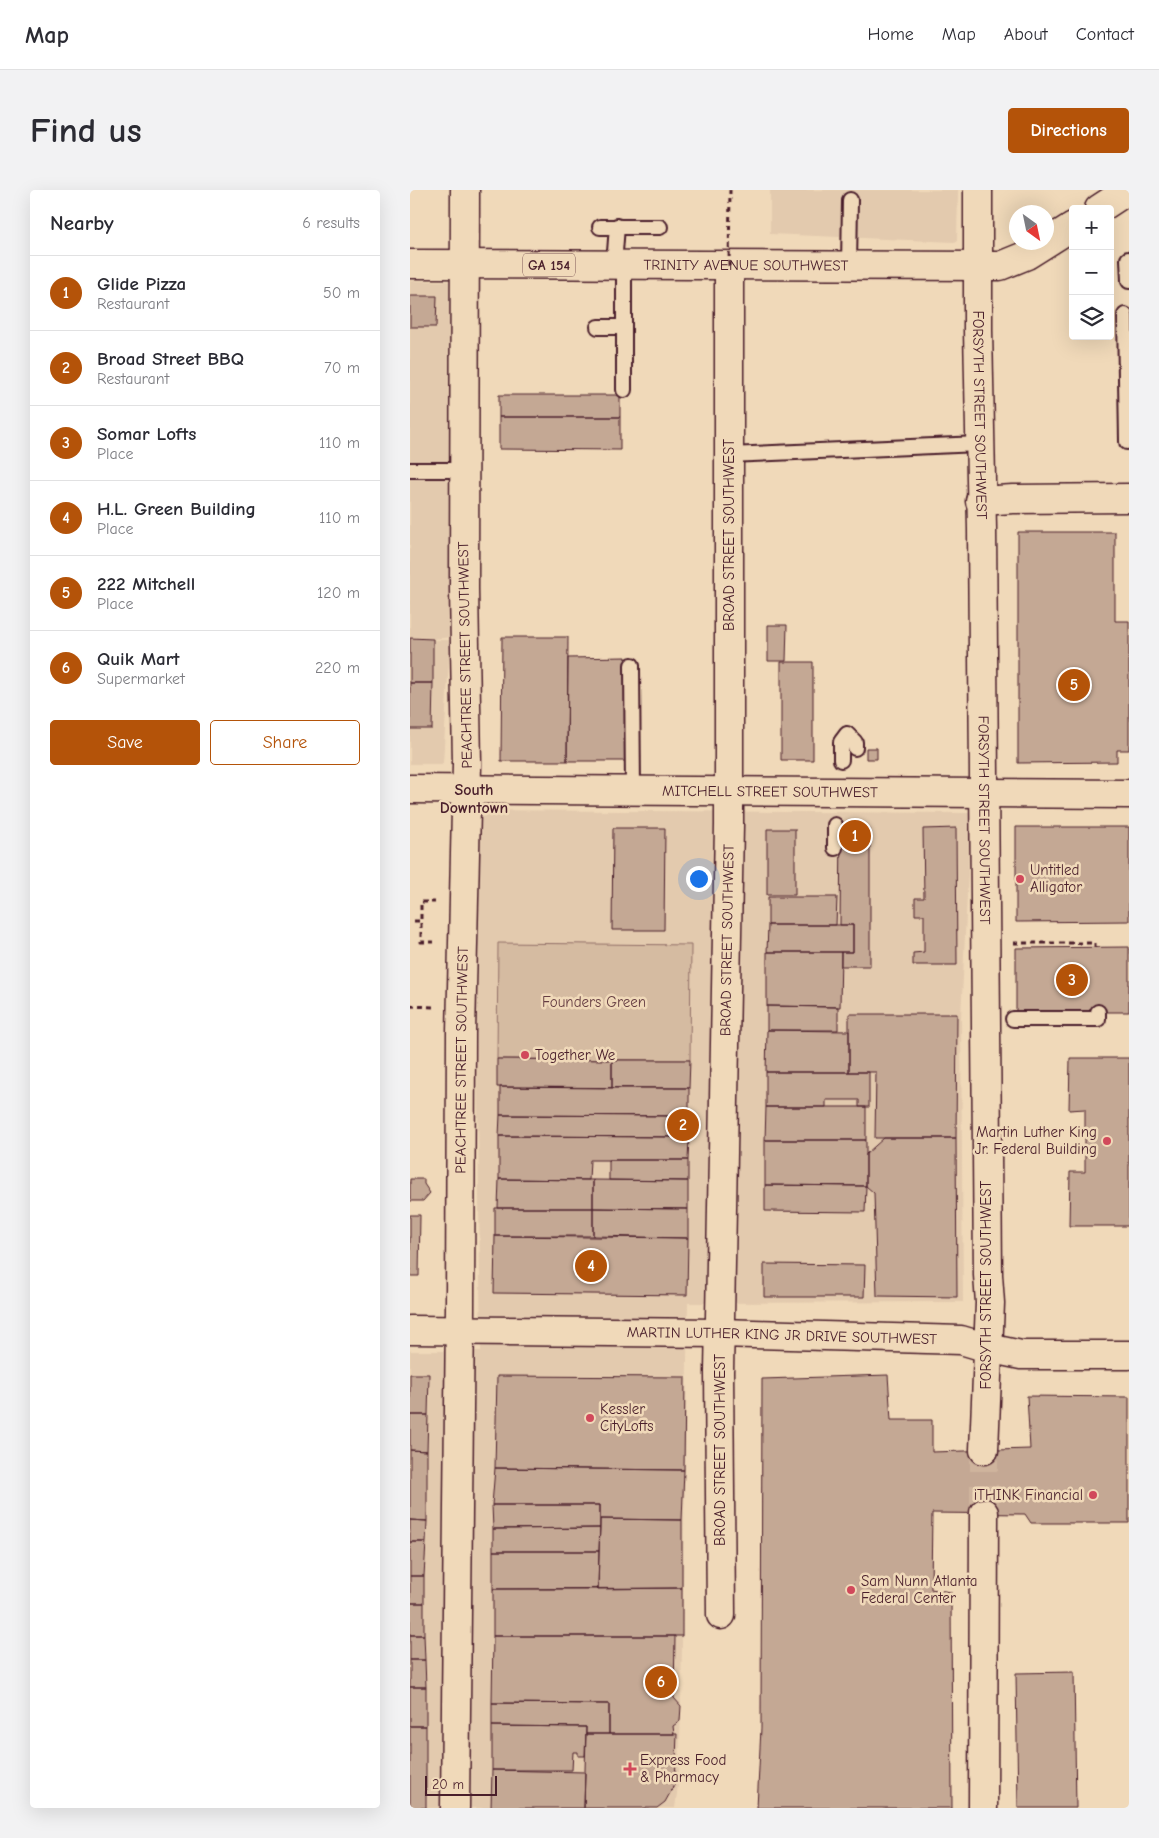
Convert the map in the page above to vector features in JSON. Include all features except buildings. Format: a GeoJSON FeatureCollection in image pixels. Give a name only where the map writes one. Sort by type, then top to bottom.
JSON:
{"type":"FeatureCollection","features":[{"type":"Feature","properties":{"kind":"main road","name":"PEACHTREE STREET SOUTHWEST"},"geometry":{"type":"LineString","coordinates":[[455,1808],[461,1033],[466,791],[465,190]]}},
{"type":"Feature","properties":{"kind":"main road","name":"FORSYTH STREET SOUTHWEST"},"geometry":{"type":"LineString","coordinates":[[978,190],[979,444],[988,1266],[990,1303],[984,1450]]}},
{"type":"Feature","properties":{"kind":"main road"},"geometry":{"type":"LineString","coordinates":[[1105,205],[1128,190]]}},
{"type":"Feature","properties":{"kind":"main road","name":"TRINITY AVENUE SOUTHWEST"},"geometry":{"type":"LineString","coordinates":[[410,264],[849,267],[1000,266],[1019,259],[1069,228]]}},
{"type":"Feature","properties":{"kind":"main road","name":"BROAD STREET SOUTHWEST"},"geometry":{"type":"LineString","coordinates":[[721,1615],[720,1333],[728,791],[730,266]]}},
{"type":"Feature","properties":{"kind":"main road"},"geometry":{"type":"LineString","coordinates":[[980,501],[1129,498]]}},
{"type":"Feature","properties":{"kind":"main road","name":"MITCHELL STREET SOUTHWEST"},"geometry":{"type":"LineString","coordinates":[[410,790],[1129,794]]}},
{"type":"Feature","properties":{"kind":"main road","name":"MARTIN LUTHER KING JR DRIVE SOUTHWEST"},"geometry":{"type":"LineString","coordinates":[[421,1330],[720,1333],[961,1340],[1021,1355],[1129,1355]]}},
{"type":"Feature","properties":{"kind":"main road"},"geometry":{"type":"LineString","coordinates":[[983,1808],[984,1513]]}},
{"type":"Feature","properties":{"kind":"lane"},"geometry":{"type":"LineString","coordinates":[[849,267],[850,200]]}},
{"type":"Feature","properties":{"kind":"lane"},"geometry":{"type":"LineString","coordinates":[[600,226],[660,226]]}},
{"type":"Feature","properties":{"kind":"lane"},"geometry":{"type":"LineString","coordinates":[[617,226],[624,328],[624,390]]}},
{"type":"Feature","properties":{"kind":"lane"},"geometry":{"type":"LineString","coordinates":[[1128,259],[1129,281]]}},
{"type":"Feature","properties":{"kind":"lane"},"geometry":{"type":"LineString","coordinates":[[1125,315],[1127,442]]}},
{"type":"Feature","properties":{"kind":"lane"},"geometry":{"type":"LineString","coordinates":[[598,327],[624,328]]}},
{"type":"Feature","properties":{"kind":"lane"},"geometry":{"type":"LineString","coordinates":[[729,455],[979,444]]}},
{"type":"Feature","properties":{"kind":"lane"},"geometry":{"type":"LineString","coordinates":[[410,470],[464,470]]}},
{"type":"Feature","properties":{"kind":"lane"},"geometry":{"type":"LineString","coordinates":[[632,665],[633,791]]}},
{"type":"Feature","properties":{"kind":"lane"},"geometry":{"type":"LineString","coordinates":[[842,760],[841,742],[847,734],[855,742],[855,748]]}},
{"type":"Feature","properties":{"kind":"lane"},"geometry":{"type":"LineString","coordinates":[[835,825],[835,848]]}},
{"type":"Feature","properties":{"kind":"lane"},"geometry":{"type":"LineString","coordinates":[[1013,1019],[1098,1019],[1098,1012]]}},
{"type":"Feature","properties":{"kind":"path"},"geometry":{"type":"LineString","coordinates":[[730,190],[730,266]]}},
{"type":"Feature","properties":{"kind":"path"},"geometry":{"type":"LineString","coordinates":[[434,942],[421,942],[421,902],[435,902]]}},
{"type":"Feature","properties":{"kind":"path"},"geometry":{"type":"LineString","coordinates":[[414,921],[421,921]]}},
{"type":"Feature","properties":{"kind":"path"},"geometry":{"type":"LineString","coordinates":[[1014,943],[1095,943],[1095,948]]}},
{"type":"Feature","properties":{"kind":"path"},"geometry":{"type":"LineString","coordinates":[[410,1006],[433,1007]]}},
{"type":"Feature","properties":{"kind":"shaded area"},"geometry":{"type":"Polygon","coordinates":[[[770,190],[958,190],[957,241],[770,234],[770,190]]]}},
{"type":"Feature","properties":{"kind":"shaded area"},"geometry":{"type":"Polygon","coordinates":[[[410,281],[452,281],[451,637],[433,639],[410,638],[410,281]]]}},
{"type":"Feature","properties":{"kind":"shaded area"},"geometry":{"type":"Polygon","coordinates":[[[410,640],[450,640],[443,764],[410,764],[410,640]]]}},
{"type":"Feature","properties":{"kind":"shaded area"},"geometry":{"type":"Polygon","coordinates":[[[474,810],[971,813],[961,1017],[963,1302],[688,1303],[679,1778],[675,1808],[410,1808],[410,1351],[481,1351],[474,810]]]}},
{"type":"Feature","properties":{"kind":"green space","name":"Founders Green"},"geometry":{"type":"Polygon","coordinates":[[[498,943],[691,945],[690,1060],[497,1059],[498,943]]]}},
{"type":"Feature","properties":{"kind":"tunnel"},"geometry":{"type":"LineString","coordinates":[[984,1450],[984,1513]]}},
{"type":"Feature","properties":{"kind":"place","name":"222 Mitchell"},"geometry":{"type":"Point","coordinates":[1074,685]}},
{"type":"Feature","properties":{"kind":"place","name":"Glide Pizza"},"geometry":{"type":"Point","coordinates":[855,836]}},
{"type":"Feature","properties":{"kind":"place","name":"Untitled Alligator"},"geometry":{"type":"Point","coordinates":[1020,879]}},
{"type":"Feature","properties":{"kind":"place","name":"Somar Lofts"},"geometry":{"type":"Point","coordinates":[1072,980]}},
{"type":"Feature","properties":{"kind":"place","name":"Together We"},"geometry":{"type":"Point","coordinates":[525,1055]}},
{"type":"Feature","properties":{"kind":"place","name":"Broad Street BBQ"},"geometry":{"type":"Point","coordinates":[683,1125]}},
{"type":"Feature","properties":{"kind":"place","name":"Martin Luther King Jr. Federal Building"},"geometry":{"type":"Point","coordinates":[1107,1141]}},
{"type":"Feature","properties":{"kind":"place","name":"H.L. Green Building"},"geometry":{"type":"Point","coordinates":[591,1266]}},
{"type":"Feature","properties":{"kind":"place","name":"Kessler CityLofts"},"geometry":{"type":"Point","coordinates":[590,1418]}},
{"type":"Feature","properties":{"kind":"place","name":"iTHINK Financial"},"geometry":{"type":"Point","coordinates":[1093,1495]}},
{"type":"Feature","properties":{"kind":"place","name":"Sam Nunn Atlanta Federal Center"},"geometry":{"type":"Point","coordinates":[851,1590]}},
{"type":"Feature","properties":{"kind":"place","name":"Quik Mart"},"geometry":{"type":"Point","coordinates":[661,1682]}},
{"type":"Feature","properties":{"kind":"place","name":"Express Food & Pharmacy"},"geometry":{"type":"Point","coordinates":[630,1769]}},
{"type":"Feature","properties":{"kind":"district","name":"South Downtown"},"geometry":{"type":"Point","coordinates":[474,798]}}]}
